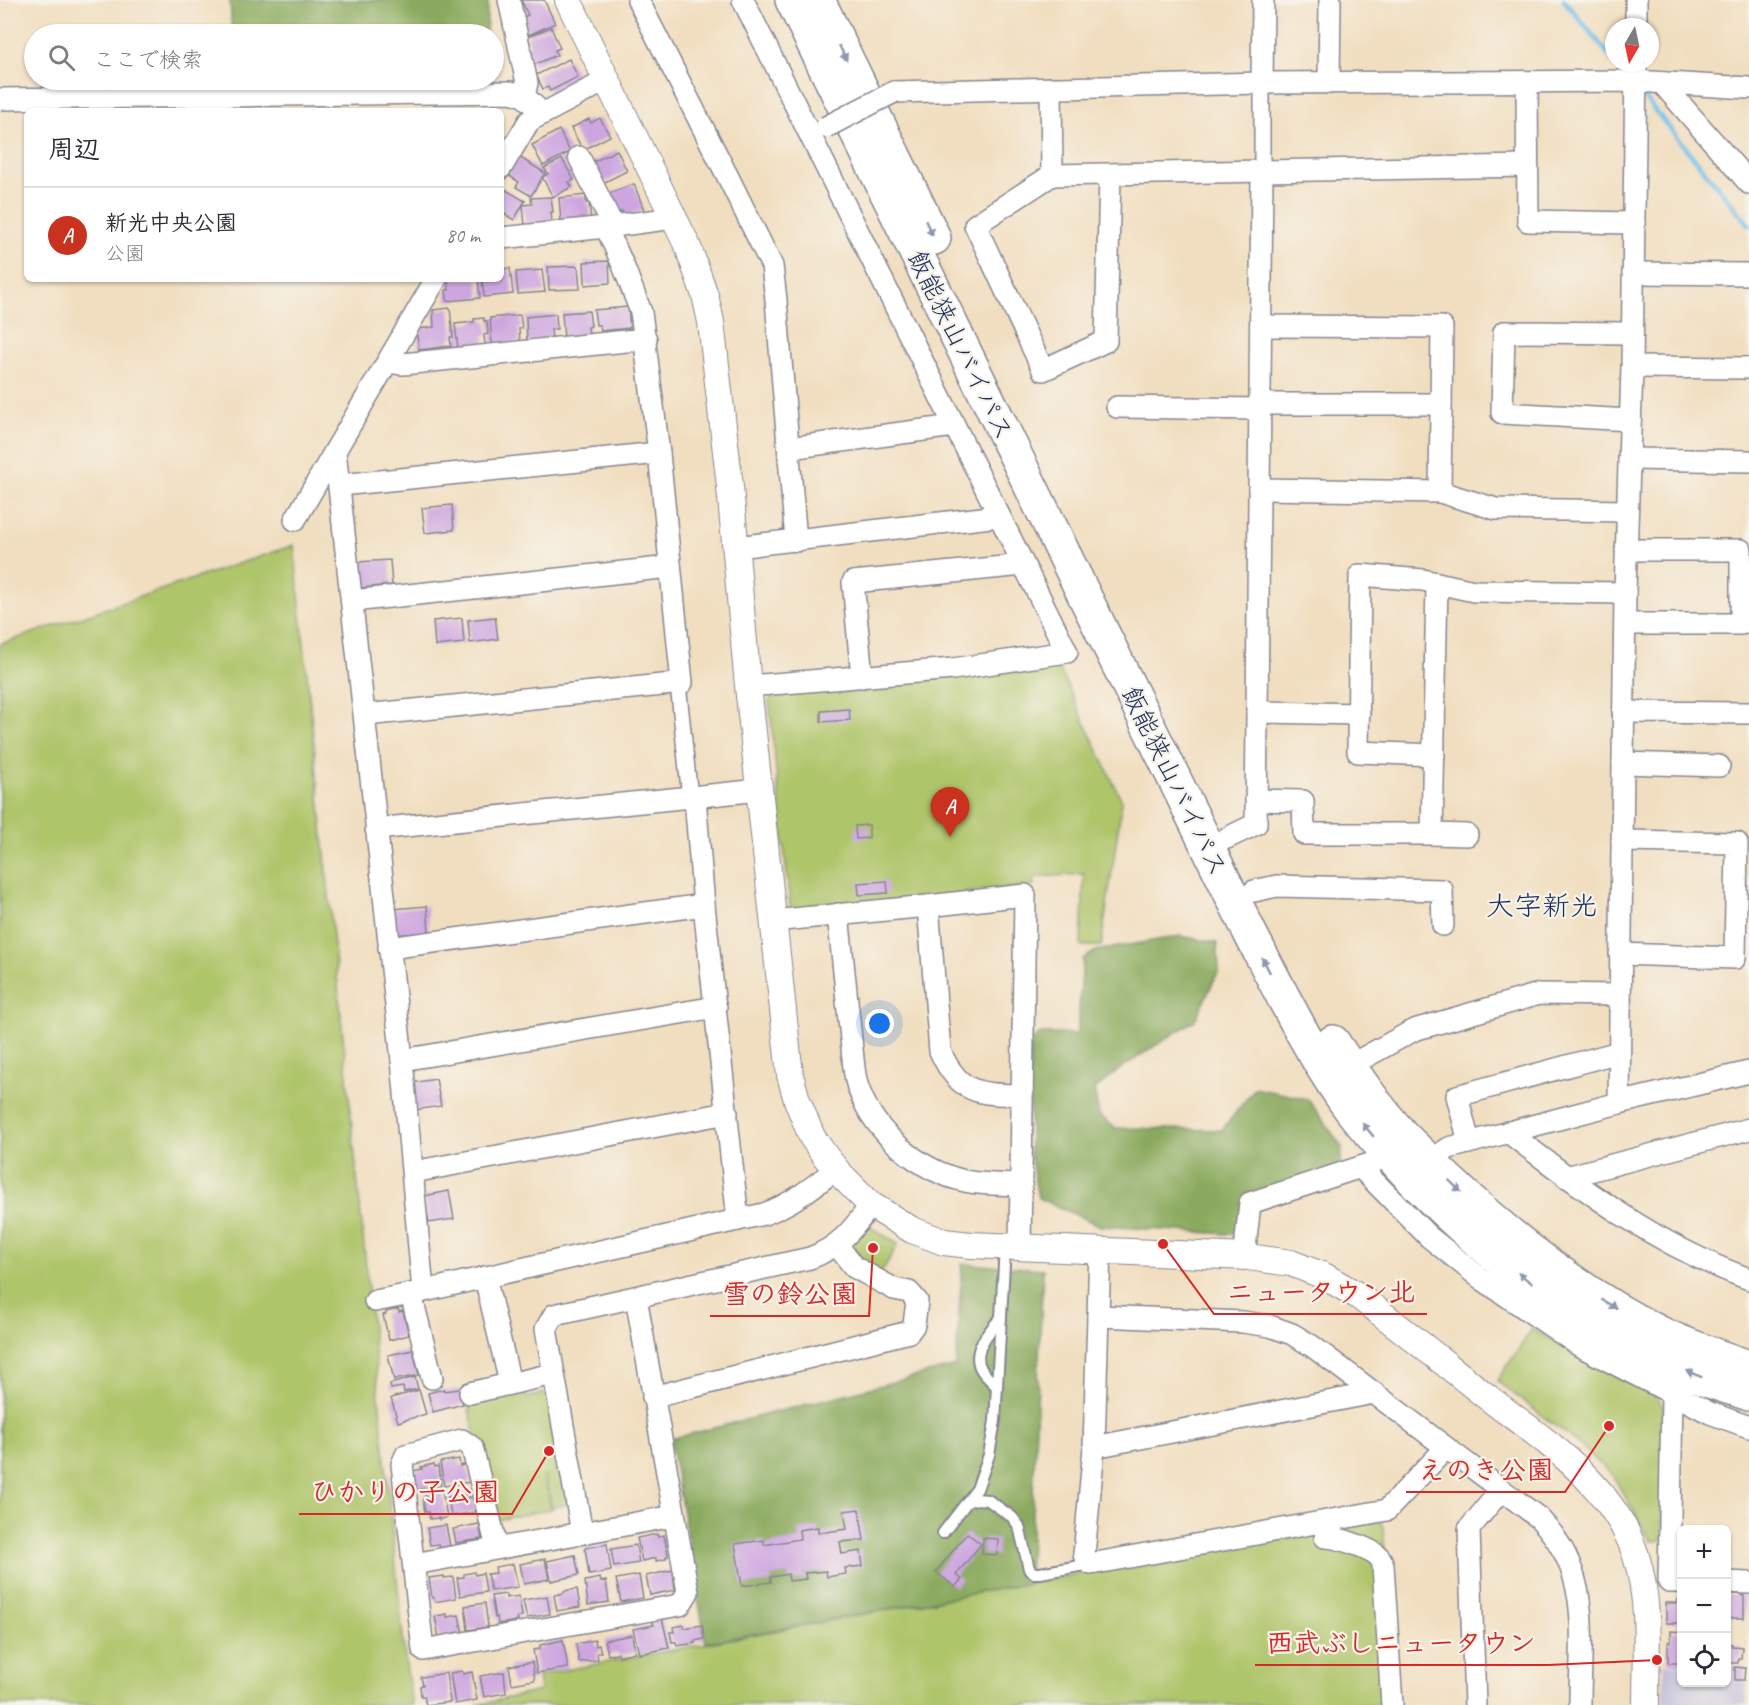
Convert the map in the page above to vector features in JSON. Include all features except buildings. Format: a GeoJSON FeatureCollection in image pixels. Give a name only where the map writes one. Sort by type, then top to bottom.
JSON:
{"type":"FeatureCollection","features":[{"type":"Feature","properties":{"kind":"highway","name":"飯能狭山バイパス"},"geometry":{"type":"LineString","coordinates":[[792,0],[1271,975],[1307,1044],[1344,1101],[1367,1130],[1375,1161],[1414,1183],[1512,1268],[1561,1304],[1649,1354],[1694,1375],[1749,1394]]}},
{"type":"Feature","properties":{"kind":"highway","name":"飯能狭山バイパス"},"geometry":{"type":"LineString","coordinates":[[818,0],[1227,838],[1321,1024],[1349,1066],[1404,1136],[1474,1205],[1575,1285],[1660,1333],[1749,1367]]}},
{"type":"Feature","properties":{"kind":"street"},"geometry":{"type":"LineString","coordinates":[[509,0],[527,83],[524,96]]}},
{"type":"Feature","properties":{"kind":"street"},"geometry":{"type":"LineString","coordinates":[[568,0],[697,269],[711,322],[736,547],[772,921],[790,1075],[812,1137],[836,1169],[871,1205],[912,1230],[944,1242],[1244,1257],[1291,1263],[1324,1276],[1357,1295],[1560,1453],[1600,1491],[1615,1511],[1636,1554],[1641,1575],[1646,1620],[1646,1705]]}},
{"type":"Feature","properties":{"kind":"street"},"geometry":{"type":"LineString","coordinates":[[638,0],[772,266],[796,541]]}},
{"type":"Feature","properties":{"kind":"street"},"geometry":{"type":"LineString","coordinates":[[742,0],[819,133],[954,426],[1067,652],[953,669],[748,686]]}},
{"type":"Feature","properties":{"kind":"street"},"geometry":{"type":"LineString","coordinates":[[1227,838],[1256,824],[1263,0]]}},
{"type":"Feature","properties":{"kind":"street"},"geometry":{"type":"LineString","coordinates":[[1329,83],[1330,0]]}},
{"type":"Feature","properties":{"kind":"street"},"geometry":{"type":"LineString","coordinates":[[1636,0],[1636,18]]}},
{"type":"Feature","properties":{"kind":"street"},"geometry":{"type":"LineString","coordinates":[[819,133],[894,92],[1262,83],[1527,82],[1635,72],[1662,83],[1749,88]]}},
{"type":"Feature","properties":{"kind":"street"},"geometry":{"type":"LineString","coordinates":[[1619,1103],[1624,624],[1632,367],[1635,72]]}},
{"type":"Feature","properties":{"kind":"street"},"geometry":{"type":"LineString","coordinates":[[504,163],[528,121],[607,80]]}},
{"type":"Feature","properties":{"kind":"street"},"geometry":{"type":"LineString","coordinates":[[1527,82],[1528,221],[1634,223]]}},
{"type":"Feature","properties":{"kind":"street"},"geometry":{"type":"LineString","coordinates":[[1662,83],[1749,183]]}},
{"type":"Feature","properties":{"kind":"street"},"geometry":{"type":"LineString","coordinates":[[1051,88],[1052,175]]}},
{"type":"Feature","properties":{"kind":"street"},"geometry":{"type":"LineString","coordinates":[[0,99],[511,92],[524,96],[543,113]]}},
{"type":"Feature","properties":{"kind":"street"},"geometry":{"type":"LineString","coordinates":[[365,715],[682,683],[659,453],[641,312],[609,226],[579,158]]}},
{"type":"Feature","properties":{"kind":"street"},"geometry":{"type":"LineString","coordinates":[[1110,174],[1106,341],[1043,370],[975,225],[1052,175],[1527,166]]}},
{"type":"Feature","properties":{"kind":"street"},"geometry":{"type":"LineString","coordinates":[[504,238],[674,218]]}},
{"type":"Feature","properties":{"kind":"street"},"geometry":{"type":"LineString","coordinates":[[1633,273],[1749,274]]}},
{"type":"Feature","properties":{"kind":"street"},"geometry":{"type":"LineString","coordinates":[[295,520],[434,282]]}},
{"type":"Feature","properties":{"kind":"street"},"geometry":{"type":"LineString","coordinates":[[1260,326],[1442,327],[1440,492]]}},
{"type":"Feature","properties":{"kind":"street"},"geometry":{"type":"LineString","coordinates":[[1630,420],[1502,413],[1504,332],[1632,333]]}},
{"type":"Feature","properties":{"kind":"street"},"geometry":{"type":"LineString","coordinates":[[388,362],[403,364],[646,339]]}},
{"type":"Feature","properties":{"kind":"street"},"geometry":{"type":"LineString","coordinates":[[1632,367],[1749,368]]}},
{"type":"Feature","properties":{"kind":"street"},"geometry":{"type":"LineString","coordinates":[[1117,407],[1441,404]]}},
{"type":"Feature","properties":{"kind":"street"},"geometry":{"type":"LineString","coordinates":[[789,448],[954,426]]}},
{"type":"Feature","properties":{"kind":"street"},"geometry":{"type":"LineString","coordinates":[[335,451],[413,1172],[417,1293],[432,1378]]}},
{"type":"Feature","properties":{"kind":"street"},"geometry":{"type":"LineString","coordinates":[[340,485],[659,453]]}},
{"type":"Feature","properties":{"kind":"street"},"geometry":{"type":"LineString","coordinates":[[1629,459],[1749,460]]}},
{"type":"Feature","properties":{"kind":"street"},"geometry":{"type":"LineString","coordinates":[[1259,489],[1440,492],[1496,509],[1627,511]]}},
{"type":"Feature","properties":{"kind":"street"},"geometry":{"type":"LineString","coordinates":[[736,547],[999,516]]}},
{"type":"Feature","properties":{"kind":"street"},"geometry":{"type":"LineString","coordinates":[[1624,624],[1741,624],[1741,549],[1626,550]]}},
{"type":"Feature","properties":{"kind":"street"},"geometry":{"type":"LineString","coordinates":[[862,677],[853,582],[1023,565]]}},
{"type":"Feature","properties":{"kind":"street"},"geometry":{"type":"LineString","coordinates":[[352,601],[670,567]]}},
{"type":"Feature","properties":{"kind":"street"},"geometry":{"type":"LineString","coordinates":[[1434,754],[1358,752],[1360,575],[1423,580],[1474,591],[1625,593]]}},
{"type":"Feature","properties":{"kind":"street"},"geometry":{"type":"LineString","coordinates":[[1432,834],[1437,583]]}},
{"type":"Feature","properties":{"kind":"street"},"geometry":{"type":"LineString","coordinates":[[678,684],[693,798],[738,1220]]}},
{"type":"Feature","properties":{"kind":"street"},"geometry":{"type":"LineString","coordinates":[[1257,712],[1359,714]]}},
{"type":"Feature","properties":{"kind":"street"},"geometry":{"type":"LineString","coordinates":[[1623,712],[1749,712]]}},
{"type":"Feature","properties":{"kind":"street"},"geometry":{"type":"LineString","coordinates":[[1623,763],[1719,766]]}},
{"type":"Feature","properties":{"kind":"street"},"geometry":{"type":"LineString","coordinates":[[376,829],[759,790]]}},
{"type":"Feature","properties":{"kind":"street"},"geometry":{"type":"LineString","coordinates":[[1256,800],[1303,801],[1304,834],[1467,835]]}},
{"type":"Feature","properties":{"kind":"street"},"geometry":{"type":"LineString","coordinates":[[1620,954],[1735,958],[1737,843],[1622,841]]}},
{"type":"Feature","properties":{"kind":"street"},"geometry":{"type":"LineString","coordinates":[[1254,891],[1277,886],[1442,890],[1443,926]]}},
{"type":"Feature","properties":{"kind":"street"},"geometry":{"type":"LineString","coordinates":[[772,921],[1025,895],[1021,1185],[1012,1247]]}},
{"type":"Feature","properties":{"kind":"street"},"geometry":{"type":"LineString","coordinates":[[389,948],[704,905]]}},
{"type":"Feature","properties":{"kind":"street"},"geometry":{"type":"LineString","coordinates":[[928,906],[940,1051],[946,1066],[966,1086],[981,1093],[1021,1095]]}},
{"type":"Feature","properties":{"kind":"street"},"geometry":{"type":"LineString","coordinates":[[838,914],[854,1068],[859,1090],[869,1111],[892,1142],[943,1175],[967,1182],[1021,1185]]}},
{"type":"Feature","properties":{"kind":"street"},"geometry":{"type":"LineString","coordinates":[[1349,1066],[1414,1030],[1539,994],[1620,995]]}},
{"type":"Feature","properties":{"kind":"street"},"geometry":{"type":"LineString","coordinates":[[402,1060],[716,1007]]}},
{"type":"Feature","properties":{"kind":"street"},"geometry":{"type":"LineString","coordinates":[[1469,1142],[1457,1096],[1619,1052]]}},
{"type":"Feature","properties":{"kind":"street"},"geometry":{"type":"LineString","coordinates":[[1429,1161],[1449,1148],[1469,1142],[1749,1072]]}},
{"type":"Feature","properties":{"kind":"street"},"geometry":{"type":"LineString","coordinates":[[413,1172],[727,1113]]}},
{"type":"Feature","properties":{"kind":"street"},"geometry":{"type":"LineString","coordinates":[[1566,1177],[1749,1129]]}},
{"type":"Feature","properties":{"kind":"street"},"geometry":{"type":"LineString","coordinates":[[1508,1132],[1566,1177],[1656,1237],[1694,1257],[1749,1280]]}},
{"type":"Feature","properties":{"kind":"street"},"geometry":{"type":"LineString","coordinates":[[1244,1257],[1250,1203],[1375,1161],[1429,1237],[1479,1277],[1580,1346],[1672,1395],[1710,1413],[1749,1427]]}},
{"type":"Feature","properties":{"kind":"street"},"geometry":{"type":"LineString","coordinates":[[375,1301],[764,1214],[789,1203],[836,1169]]}},
{"type":"Feature","properties":{"kind":"street"},"geometry":{"type":"LineString","coordinates":[[582,1533],[546,1329],[554,1315],[810,1258],[837,1245],[871,1205]]}},
{"type":"Feature","properties":{"kind":"street"},"geometry":{"type":"LineString","coordinates":[[653,1397],[909,1332],[914,1325],[917,1301],[909,1292],[894,1289],[854,1267],[837,1245]]}},
{"type":"Feature","properties":{"kind":"street"},"geometry":{"type":"LineString","coordinates":[[1100,1250],[1094,1447],[1084,1555],[1090,1564],[1387,1510],[1446,1448]]}},
{"type":"Feature","properties":{"kind":"street"},"geometry":{"type":"LineString","coordinates":[[485,1278],[510,1383]]}},
{"type":"Feature","properties":{"kind":"street"},"geometry":{"type":"LineString","coordinates":[[497,1548],[472,1447],[462,1440],[406,1455],[402,1464],[423,1650],[680,1605],[688,1592],[636,1297]]}},
{"type":"Feature","properties":{"kind":"street"},"geometry":{"type":"LineString","coordinates":[[1098,1316],[1243,1322],[1270,1326],[1292,1334],[1312,1346],[1539,1518],[1552,1531],[1565,1551],[1579,1591],[1580,1705]]}},
{"type":"Feature","properties":{"kind":"street"},"geometry":{"type":"LineString","coordinates":[[470,1393],[553,1374]]}},
{"type":"Feature","properties":{"kind":"street"},"geometry":{"type":"LineString","coordinates":[[1094,1447],[1374,1393]]}},
{"type":"Feature","properties":{"kind":"street"},"geometry":{"type":"LineString","coordinates":[[1672,1395],[1669,1582],[1677,1582]]}},
{"type":"Feature","properties":{"kind":"street"},"geometry":{"type":"LineString","coordinates":[[1475,1705],[1469,1529],[1501,1490]]}},
{"type":"Feature","properties":{"kind":"street"},"geometry":{"type":"LineString","coordinates":[[414,1564],[674,1516]]}},
{"type":"Feature","properties":{"kind":"street"},"geometry":{"type":"LineString","coordinates":[[1325,1537],[1334,1537],[1380,1557],[1383,1565],[1392,1705]]}},
{"type":"Feature","properties":{"kind":"street"},"geometry":{"type":"LineString","coordinates":[[1731,1582],[1749,1582]]}},
{"type":"Feature","properties":{"kind":"lane"},"geometry":{"type":"LineString","coordinates":[[943,1533],[977,1489],[989,1455],[995,1421],[1001,1318],[1012,1247]]}},
{"type":"Feature","properties":{"kind":"lane"},"geometry":{"type":"LineString","coordinates":[[997,1387],[983,1372],[978,1361],[979,1350],[983,1342],[991,1328],[1001,1318]]}},
{"type":"Feature","properties":{"kind":"lane"},"geometry":{"type":"LineString","coordinates":[[968,1501],[988,1500],[1012,1517],[1019,1526],[1029,1569],[1034,1573],[1090,1564]]}},
{"type":"Feature","properties":{"kind":"shaded area"},"geometry":{"type":"Polygon","coordinates":[[[1664,1664],[1677,1664],[1677,1687],[1731,1687],[1731,1666],[1746,1667],[1746,1705],[1664,1705],[1664,1664]]]}},
{"type":"Feature","properties":{"kind":"green space"},"geometry":{"type":"Polygon","coordinates":[[[230,0],[488,0],[487,24],[231,24],[230,0]]]}},
{"type":"Feature","properties":{"kind":"green space"},"geometry":{"type":"Polygon","coordinates":[[[294,545],[405,1659],[412,1705],[0,1705],[0,644],[294,545]]]}},
{"type":"Feature","properties":{"kind":"green space"},"geometry":{"type":"Polygon","coordinates":[[[1058,666],[1122,801],[1101,946],[1081,946],[1084,874],[1034,877],[1034,886],[795,911],[790,906],[769,701],[775,695],[1058,666]]]}},
{"type":"Feature","properties":{"kind":"green space"},"geometry":{"type":"Polygon","coordinates":[[[1180,936],[1217,943],[1219,970],[1195,1020],[1124,1066],[1094,1090],[1099,1115],[1115,1128],[1222,1130],[1255,1088],[1308,1099],[1342,1147],[1341,1165],[1249,1193],[1242,1235],[1101,1226],[1038,1198],[1030,1154],[1030,1042],[1040,1034],[1077,1034],[1083,959],[1096,951],[1180,936]]]}},
{"type":"Feature","properties":{"kind":"green space"},"geometry":{"type":"Polygon","coordinates":[[[865,1224],[898,1244],[881,1273],[849,1251],[850,1243],[865,1224]]]}},
{"type":"Feature","properties":{"kind":"green space"},"geometry":{"type":"Polygon","coordinates":[[[962,1264],[1043,1269],[1029,1583],[706,1643],[670,1439],[956,1366],[962,1264]]]}},
{"type":"Feature","properties":{"kind":"green space"},"geometry":{"type":"Polygon","coordinates":[[[1532,1329],[1658,1398],[1663,1407],[1662,1540],[1651,1541],[1613,1476],[1579,1444],[1497,1381],[1532,1329]]]}},
{"type":"Feature","properties":{"kind":"green space"},"geometry":{"type":"Polygon","coordinates":[[[524,1390],[526,1398],[551,1392],[569,1504],[552,1508],[544,1475],[551,1509],[497,1520],[468,1406],[524,1390]]]}},
{"type":"Feature","properties":{"kind":"green space"},"geometry":{"type":"Polygon","coordinates":[[[1382,1521],[1396,1705],[477,1705],[540,1691],[538,1675],[1077,1574],[1382,1521]]]}},
{"type":"Feature","properties":{"kind":"waterway"},"geometry":{"type":"LineString","coordinates":[[1564,0],[1605,50]]}},
{"type":"Feature","properties":{"kind":"waterway"},"geometry":{"type":"LineString","coordinates":[[1643,96],[1749,225]]}},
{"type":"Feature","properties":{"kind":"place","name":"新光中央公園"},"geometry":{"type":"Point","coordinates":[950,837]}},
{"type":"Feature","properties":{"kind":"place","name":"ニュータウン北"},"geometry":{"type":"Point","coordinates":[1163,1244]}},
{"type":"Feature","properties":{"kind":"place","name":"雪の鈴公園"},"geometry":{"type":"Point","coordinates":[873,1248]}},
{"type":"Feature","properties":{"kind":"place","name":"えのき公園"},"geometry":{"type":"Point","coordinates":[1609,1426]}},
{"type":"Feature","properties":{"kind":"place","name":"ひかりの子公園"},"geometry":{"type":"Point","coordinates":[549,1451]}},
{"type":"Feature","properties":{"kind":"place","name":"西武ぶしニュータウン"},"geometry":{"type":"Point","coordinates":[1657,1660]}},
{"type":"Feature","properties":{"kind":"district","name":"大字新光"},"geometry":{"type":"Point","coordinates":[1542,905]}}]}
